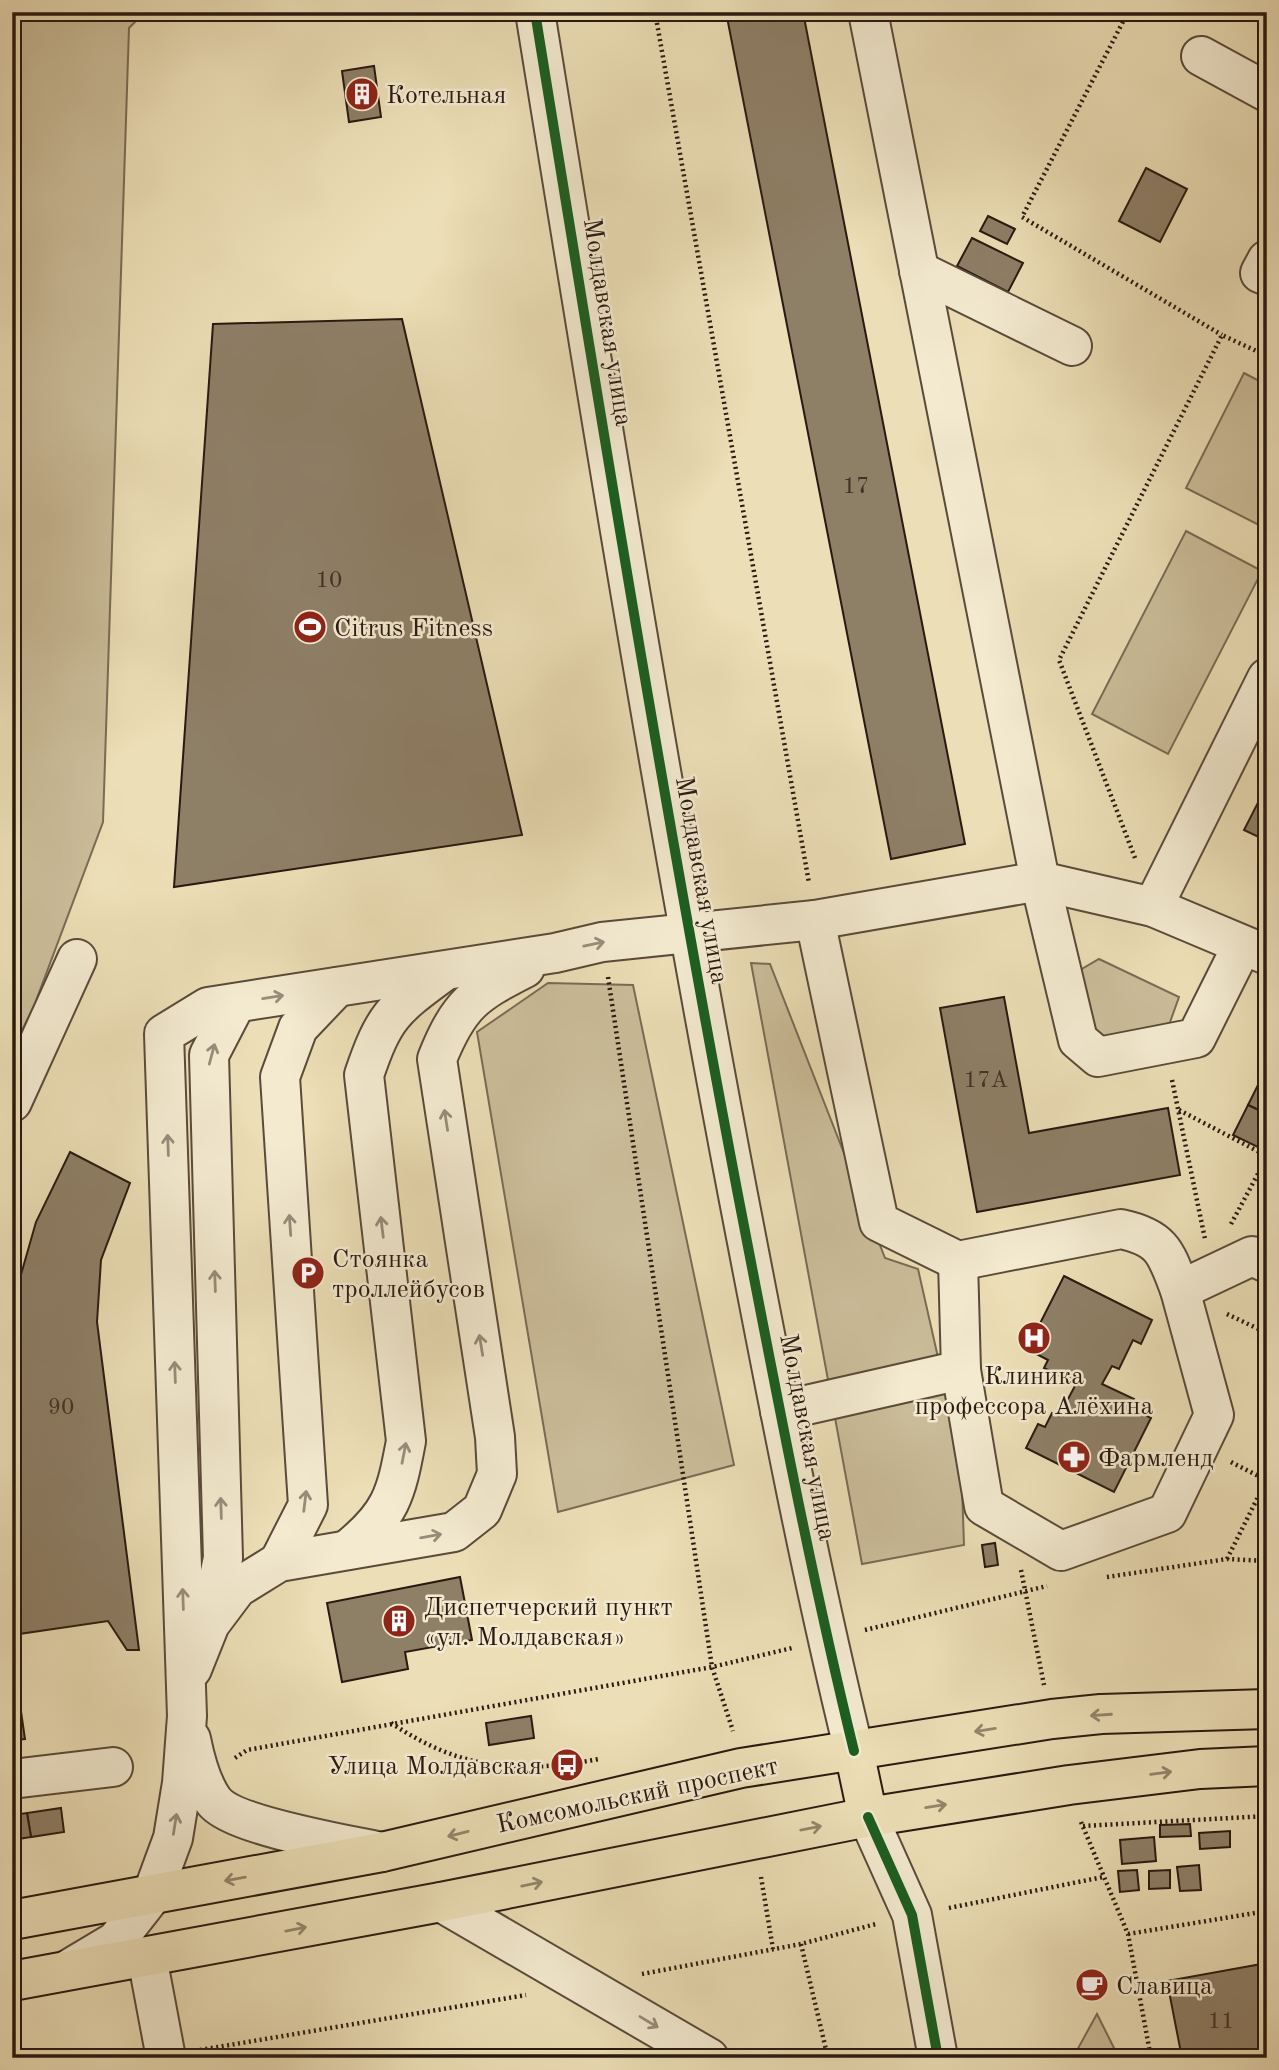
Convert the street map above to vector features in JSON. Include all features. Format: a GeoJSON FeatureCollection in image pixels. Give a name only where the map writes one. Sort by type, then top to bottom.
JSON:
{"type":"FeatureCollection","features":[{"type":"Feature","properties":{"kind":"main road","name":"Комсомольский проспект"},"geometry":{"type":"LineString","coordinates":[[12,1920],[382,1852],[741,1768],[1052,1719],[1101,1714],[1267,1709]]}},
{"type":"Feature","properties":{"kind":"main road","name":"Молдавская улица"},"geometry":{"type":"LineString","coordinates":[[854,1751],[868,1817]]}},
{"type":"Feature","properties":{"kind":"main road"},"geometry":{"type":"LineString","coordinates":[[12,1981],[441,1902],[868,1817],[1069,1785],[1200,1769],[1267,1766]]}},
{"type":"Feature","properties":{"kind":"street","name":"Молдавская улица"},"geometry":{"type":"LineString","coordinates":[[535,12],[688,933],[780,1411],[827,1639],[854,1751]]}},
{"type":"Feature","properties":{"kind":"street"},"geometry":{"type":"LineString","coordinates":[[382,1852],[256,1823],[214,1802],[194,1758],[187,1716],[164,1034],[208,1007],[555,953],[602,942],[815,920],[1041,881],[1153,907],[1255,951],[1196,1038],[1098,1057],[1078,1040],[1041,881],[868,12]]}},
{"type":"Feature","properties":{"kind":"street"},"geometry":{"type":"LineString","coordinates":[[1201,56],[1267,92]]}},
{"type":"Feature","properties":{"kind":"street"},"geometry":{"type":"LineString","coordinates":[[1267,260],[1261,273],[1267,276]]}},
{"type":"Feature","properties":{"kind":"street"},"geometry":{"type":"LineString","coordinates":[[919,271],[1072,346]]}},
{"type":"Feature","properties":{"kind":"street"},"geometry":{"type":"LineString","coordinates":[[1153,907],[1267,678]]}},
{"type":"Feature","properties":{"kind":"street"},"geometry":{"type":"LineString","coordinates":[[815,920],[878,1222],[957,1261],[1122,1229],[1147,1235],[1165,1251],[1191,1284],[1214,1415],[1167,1513],[1061,1550],[984,1506],[961,1370],[957,1261]]}},
{"type":"Feature","properties":{"kind":"street"},"geometry":{"type":"LineString","coordinates":[[209,1624],[237,1587],[279,1562],[454,1532],[482,1510],[497,1474],[495,1437],[437,1059],[452,1021],[482,990],[555,953]]}},
{"type":"Feature","properties":{"kind":"street"},"geometry":{"type":"LineString","coordinates":[[12,1102],[78,959]]}},
{"type":"Feature","properties":{"kind":"street"},"geometry":{"type":"LineString","coordinates":[[347,1550],[376,1528],[397,1487],[406,1441],[364,1075],[379,1031],[401,1003],[447,970]]}},
{"type":"Feature","properties":{"kind":"street"},"geometry":{"type":"LineString","coordinates":[[279,1562],[308,1505],[280,1077],[298,1028],[337,987]]}},
{"type":"Feature","properties":{"kind":"street"},"geometry":{"type":"LineString","coordinates":[[67,1970],[116,1941],[152,1895],[173,1838],[182,1783],[190,1673],[209,1624],[223,1558],[209,1055],[236,1003]]}},
{"type":"Feature","properties":{"kind":"street"},"geometry":{"type":"LineString","coordinates":[[1191,1284],[1252,1256],[1267,1264]]}},
{"type":"Feature","properties":{"kind":"street"},"geometry":{"type":"LineString","coordinates":[[780,1411],[961,1370]]}},
{"type":"Feature","properties":{"kind":"street"},"geometry":{"type":"LineString","coordinates":[[12,1779],[113,1767]]}},
{"type":"Feature","properties":{"kind":"street","name":"Молдавская улица"},"geometry":{"type":"LineString","coordinates":[[868,1817],[912,1915],[938,2058]]}},
{"type":"Feature","properties":{"kind":"street"},"geometry":{"type":"LineString","coordinates":[[441,1902],[709,2058]]}},
{"type":"Feature","properties":{"kind":"street"},"geometry":{"type":"LineString","coordinates":[[147,1957],[166,2058]]}},
{"type":"Feature","properties":{"kind":"street"},"geometry":{"type":"LineString","coordinates":[[586,1985],[617,2035],[658,2058]]}},
{"type":"Feature","properties":{"kind":"path"},"geometry":{"type":"LineString","coordinates":[[655,12],[815,920]]}},
{"type":"Feature","properties":{"kind":"path"},"geometry":{"type":"LineString","coordinates":[[1128,12],[1022,217],[1222,335],[1267,356]]}},
{"type":"Feature","properties":{"kind":"path"},"geometry":{"type":"LineString","coordinates":[[1153,907],[1059,660],[1222,335]]}},
{"type":"Feature","properties":{"kind":"path"},"geometry":{"type":"LineString","coordinates":[[602,942],[712,1667],[735,1736],[722,1738]]}},
{"type":"Feature","properties":{"kind":"path"},"geometry":{"type":"LineString","coordinates":[[1164,1045],[1210,1264],[1191,1284]]}},
{"type":"Feature","properties":{"kind":"path"},"geometry":{"type":"LineString","coordinates":[[1178,1110],[1267,1156],[1229,1229]]}},
{"type":"Feature","properties":{"kind":"path"},"geometry":{"type":"LineString","coordinates":[[1227,1559],[1267,1479]]}},
{"type":"Feature","properties":{"kind":"path"},"geometry":{"type":"LineString","coordinates":[[1014,1524],[1024,1590],[1052,1719]]}},
{"type":"Feature","properties":{"kind":"path"},"geometry":{"type":"LineString","coordinates":[[1105,1578],[1227,1559],[1267,1561]]}},
{"type":"Feature","properties":{"kind":"path"},"geometry":{"type":"LineString","coordinates":[[204,1779],[247,1750],[712,1667],[1024,1590],[1051,1586]]}},
{"type":"Feature","properties":{"kind":"path"},"geometry":{"type":"LineString","coordinates":[[390,1723],[423,1744],[460,1760],[513,1767],[567,1765],[605,1758]]}},
{"type":"Feature","properties":{"kind":"path"},"geometry":{"type":"LineString","coordinates":[[1069,1785],[1128,1934],[1151,2058]]}},
{"type":"Feature","properties":{"kind":"path"},"geometry":{"type":"LineString","coordinates":[[1083,1826],[1267,1816]]}},
{"type":"Feature","properties":{"kind":"path"},"geometry":{"type":"LineString","coordinates":[[755,1839],[772,1949]]}},
{"type":"Feature","properties":{"kind":"path"},"geometry":{"type":"LineString","coordinates":[[1128,1934],[1267,1911]]}},
{"type":"Feature","properties":{"kind":"path"},"geometry":{"type":"LineString","coordinates":[[801,1944],[828,2058]]}},
{"type":"Feature","properties":{"kind":"shaded area"},"geometry":{"type":"Polygon","coordinates":[[[12,12],[145,12],[129,28],[103,822],[34,1006],[12,1051],[12,12]]]}},
{"type":"Feature","properties":{"kind":"shaded area"},"geometry":{"type":"Polygon","coordinates":[[[1244,373],[1267,385],[1267,529],[1186,488],[1244,373]]]}},
{"type":"Feature","properties":{"kind":"shaded area"},"geometry":{"type":"Polygon","coordinates":[[[1186,531],[1262,571],[1168,754],[1092,714],[1186,531]]]}},
{"type":"Feature","properties":{"kind":"shaded area"},"geometry":{"type":"Polygon","coordinates":[[[1099,959],[1179,997],[1169,1025],[1105,1040],[1090,1027],[1075,973],[1099,959]]]}},
{"type":"Feature","properties":{"kind":"shaded area"},"geometry":{"type":"Polygon","coordinates":[[[751,963],[770,964],[885,1258],[918,1269],[961,1459],[964,1545],[862,1564],[751,963]]]}},
{"type":"Feature","properties":{"kind":"shaded area"},"geometry":{"type":"Polygon","coordinates":[[[548,983],[633,985],[734,1465],[558,1512],[477,1032],[548,983]]]}},
{"type":"Feature","properties":{"kind":"shaded area"},"geometry":{"type":"Polygon","coordinates":[[[1097,2014],[1119,2058],[1078,2058],[1076,2052],[1097,2014]]]}},
{"type":"Feature","properties":{"kind":"building"},"geometry":{"type":"Polygon","coordinates":[[[726,12],[803,12],[965,844],[891,859],[726,12]]]}},
{"type":"Feature","properties":{"kind":"building","name":"Котельная"},"geometry":{"type":"Polygon","coordinates":[[[374,66],[381,117],[349,122],[342,71],[374,66]]]}},
{"type":"Feature","properties":{"kind":"building"},"geometry":{"type":"Polygon","coordinates":[[[1146,168],[1187,189],[1160,242],[1119,221],[1146,168]]]}},
{"type":"Feature","properties":{"kind":"building"},"geometry":{"type":"Polygon","coordinates":[[[988,216],[1015,229],[1007,244],[980,231],[988,216]]]}},
{"type":"Feature","properties":{"kind":"building"},"geometry":{"type":"Polygon","coordinates":[[[972,238],[1023,263],[1008,292],[957,266],[972,238]]]}},
{"type":"Feature","properties":{"kind":"building"},"geometry":{"type":"Polygon","coordinates":[[[402,319],[522,835],[174,887],[213,324],[402,319]]]}},
{"type":"Feature","properties":{"kind":"building"},"geometry":{"type":"Polygon","coordinates":[[[1267,785],[1267,841],[1244,830],[1267,785]]]}},
{"type":"Feature","properties":{"kind":"building"},"geometry":{"type":"Polygon","coordinates":[[[1004,997],[1029,1133],[1168,1108],[1180,1175],[977,1212],[940,1008],[1004,997]]]}},
{"type":"Feature","properties":{"kind":"building"},"geometry":{"type":"Polygon","coordinates":[[[1267,1067],[1267,1114],[1248,1105],[1267,1067]]]}},
{"type":"Feature","properties":{"kind":"building"},"geometry":{"type":"Polygon","coordinates":[[[1248,1105],[1267,1114],[1266,1151],[1233,1135],[1248,1105]]]}},
{"type":"Feature","properties":{"kind":"building"},"geometry":{"type":"Polygon","coordinates":[[[70,1152],[130,1183],[101,1260],[97,1322],[139,1650],[127,1650],[108,1621],[12,1635],[12,1448],[18,1448],[14,1398],[18,1285],[36,1222],[70,1152]]]}},
{"type":"Feature","properties":{"kind":"building"},"geometry":{"type":"Polygon","coordinates":[[[1064,1276],[1152,1320],[1141,1344],[1133,1340],[1119,1369],[1112,1366],[1102,1384],[1134,1399],[1130,1407],[1151,1418],[1114,1492],[1026,1448],[1038,1424],[1045,1427],[1052,1413],[1059,1416],[1076,1384],[1044,1368],[1048,1360],[1027,1349],[1064,1276]]]}},
{"type":"Feature","properties":{"kind":"building"},"geometry":{"type":"Polygon","coordinates":[[[995,1543],[998,1565],[985,1567],[982,1545],[995,1543]]]}},
{"type":"Feature","properties":{"kind":"building","name":"Диспетчерский пункт «ул. Молдавская»"},"geometry":{"type":"Polygon","coordinates":[[[460,1577],[472,1640],[405,1652],[408,1669],[342,1682],[327,1603],[460,1577]]]}},
{"type":"Feature","properties":{"kind":"building"},"geometry":{"type":"Polygon","coordinates":[[[12,1649],[25,1739],[12,1740],[12,1649]]]}},
{"type":"Feature","properties":{"kind":"building"},"geometry":{"type":"Polygon","coordinates":[[[531,1716],[534,1738],[489,1745],[486,1723],[531,1716]]]}},
{"type":"Feature","properties":{"kind":"building"},"geometry":{"type":"Polygon","coordinates":[[[61,1808],[64,1832],[31,1837],[27,1813],[61,1808]]]}},
{"type":"Feature","properties":{"kind":"building"},"geometry":{"type":"Polygon","coordinates":[[[27,1813],[31,1837],[12,1840],[12,1815],[27,1813]]]}},
{"type":"Feature","properties":{"kind":"building"},"geometry":{"type":"Polygon","coordinates":[[[1190,1824],[1191,1836],[1160,1837],[1160,1825],[1190,1824]]]}},
{"type":"Feature","properties":{"kind":"building"},"geometry":{"type":"Polygon","coordinates":[[[1230,1831],[1230,1847],[1200,1849],[1199,1833],[1230,1831]]]}},
{"type":"Feature","properties":{"kind":"building"},"geometry":{"type":"Polygon","coordinates":[[[1154,1837],[1156,1861],[1122,1864],[1120,1840],[1154,1837]]]}},
{"type":"Feature","properties":{"kind":"building"},"geometry":{"type":"Polygon","coordinates":[[[1199,1865],[1201,1890],[1180,1891],[1177,1867],[1199,1865]]]}},
{"type":"Feature","properties":{"kind":"building"},"geometry":{"type":"Polygon","coordinates":[[[1137,1870],[1139,1890],[1120,1892],[1118,1871],[1137,1870]]]}},
{"type":"Feature","properties":{"kind":"building"},"geometry":{"type":"Polygon","coordinates":[[[1170,1870],[1170,1888],[1149,1889],[1149,1871],[1170,1870]]]}},
{"type":"Feature","properties":{"kind":"building"},"geometry":{"type":"Polygon","coordinates":[[[1267,1963],[1267,2058],[1182,2058],[1167,1981],[1267,1963]]]}},
{"type":"Feature","properties":{"kind":"cycle path"},"geometry":{"type":"LineString","coordinates":[[535,12],[632,604],[710,1048],[793,1474],[854,1751]]}},
{"type":"Feature","properties":{"kind":"cycle path"},"geometry":{"type":"LineString","coordinates":[[868,1817],[912,1915],[938,2058]]}},
{"type":"Feature","properties":{"kind":"place","name":"Котельная"},"geometry":{"type":"Point","coordinates":[362,94]}},
{"type":"Feature","properties":{"kind":"place","name":"Citrus Fitness"},"geometry":{"type":"Point","coordinates":[310,627]}},
{"type":"Feature","properties":{"kind":"place","name":"Стоянка троллейбусов"},"geometry":{"type":"Point","coordinates":[308,1273]}},
{"type":"Feature","properties":{"kind":"place","name":"Клиника профессора Алёхина"},"geometry":{"type":"Point","coordinates":[1034,1338]}},
{"type":"Feature","properties":{"kind":"place","name":"Фармленд"},"geometry":{"type":"Point","coordinates":[1074,1457]}},
{"type":"Feature","properties":{"kind":"place","name":"Диспетчерский пункт «ул. Молдавская»"},"geometry":{"type":"Point","coordinates":[399,1621]}},
{"type":"Feature","properties":{"kind":"place","name":"Улица Молдавская"},"geometry":{"type":"Point","coordinates":[567,1765]}},
{"type":"Feature","properties":{"kind":"place","name":"Славица"},"geometry":{"type":"Point","coordinates":[1092,1985]}}]}
